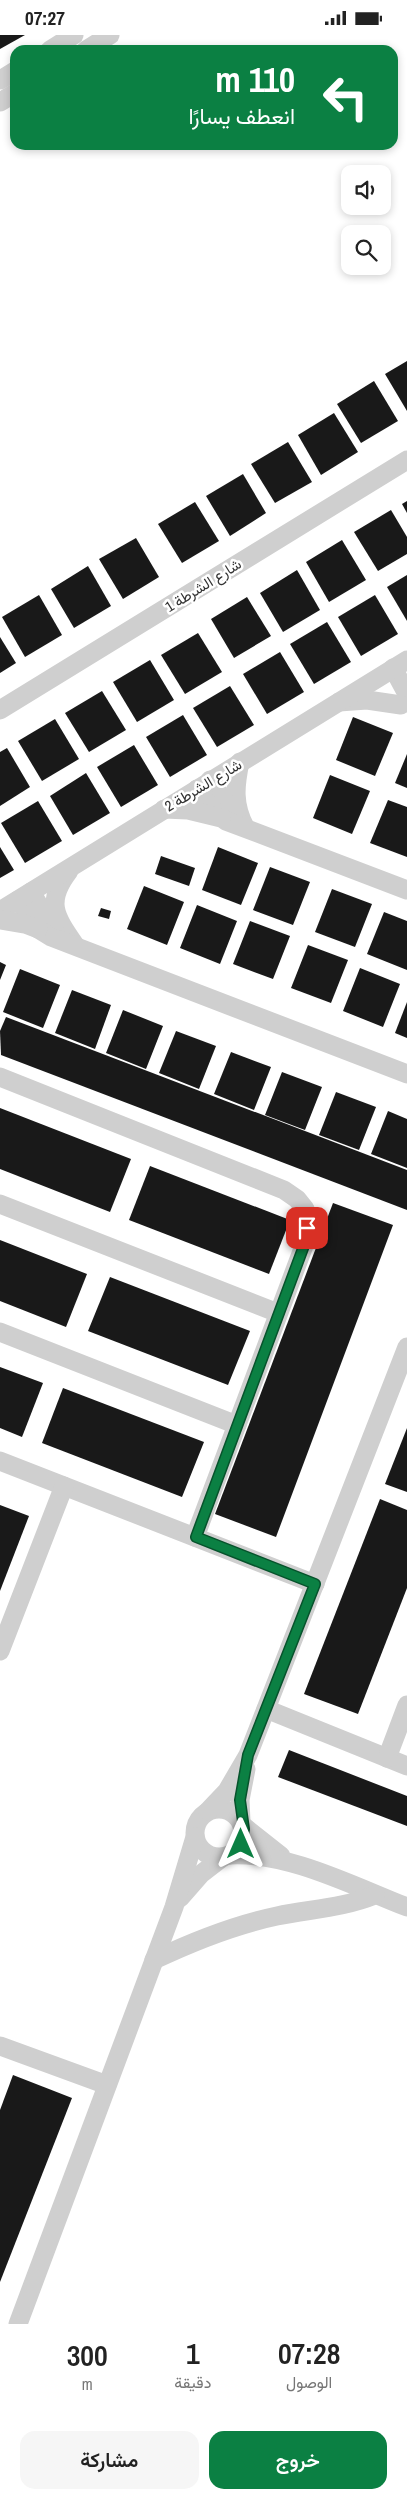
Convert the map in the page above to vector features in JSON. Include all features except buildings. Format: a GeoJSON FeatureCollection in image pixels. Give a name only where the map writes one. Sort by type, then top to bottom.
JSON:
{"type":"FeatureCollection","features":[{"type":"Feature","properties":{"kind":"street"},"geometry":{"type":"LineString","coordinates":[[58,45],[74,35]]}},
{"type":"Feature","properties":{"kind":"street"},"geometry":{"type":"LineString","coordinates":[[94,45],[110,35]]}},
{"type":"Feature","properties":{"kind":"street","name":"شارع الشرطة 1"},"geometry":{"type":"LineString","coordinates":[[0,710],[407,460]]}},
{"type":"Feature","properties":{"kind":"street"},"geometry":{"type":"LineString","coordinates":[[338,702],[367,700],[405,702],[393,668]]}},
{"type":"Feature","properties":{"kind":"street","name":"شارع الشرطة 2"},"geometry":{"type":"LineString","coordinates":[[0,911],[393,668]]}},
{"type":"Feature","properties":{"kind":"street"},"geometry":{"type":"LineString","coordinates":[[240,762],[235,784],[235,798],[244,827]]}},
{"type":"Feature","properties":{"kind":"street"},"geometry":{"type":"LineString","coordinates":[[204,784],[244,827]]}},
{"type":"Feature","properties":{"kind":"street"},"geometry":{"type":"LineString","coordinates":[[204,784],[211,808],[225,820]]}},
{"type":"Feature","properties":{"kind":"street"},"geometry":{"type":"LineString","coordinates":[[164,809],[201,812],[225,820],[407,890]]}},
{"type":"Feature","properties":{"kind":"street"},"geometry":{"type":"LineString","coordinates":[[68,942],[54,905],[60,882],[74,865]]}},
{"type":"Feature","properties":{"kind":"street"},"geometry":{"type":"LineString","coordinates":[[25,896],[68,942]]}},
{"type":"Feature","properties":{"kind":"street"},"geometry":{"type":"LineString","coordinates":[[25,896],[38,929]]}},
{"type":"Feature","properties":{"kind":"street"},"geometry":{"type":"LineString","coordinates":[[0,920],[25,924],[407,1074]]}},
{"type":"Feature","properties":{"kind":"street"},"geometry":{"type":"LineString","coordinates":[[0,1077],[284,1190],[297,1199],[306,1209],[305,1243],[196,1537]]}},
{"type":"Feature","properties":{"kind":"street"},"geometry":{"type":"LineString","coordinates":[[0,1087],[32,1091]]}},
{"type":"Feature","properties":{"kind":"street"},"geometry":{"type":"LineString","coordinates":[[0,1204],[278,1313]]}},
{"type":"Feature","properties":{"kind":"street"},"geometry":{"type":"LineString","coordinates":[[0,1332],[237,1425]]}},
{"type":"Feature","properties":{"kind":"street"},"geometry":{"type":"LineString","coordinates":[[18,2324],[174,1907],[195,1837],[197,1822],[227,1791],[248,1755],[407,1347]]}},
{"type":"Feature","properties":{"kind":"street"},"geometry":{"type":"LineString","coordinates":[[0,1461],[315,1584]]}},
{"type":"Feature","properties":{"kind":"street"},"geometry":{"type":"LineString","coordinates":[[0,1651],[64,1486]]}},
{"type":"Feature","properties":{"kind":"street"},"geometry":{"type":"LineString","coordinates":[[387,1758],[407,1705]]}},
{"type":"Feature","properties":{"kind":"street"},"geometry":{"type":"LineString","coordinates":[[266,1709],[407,1766]]}},
{"type":"Feature","properties":{"kind":"street"},"geometry":{"type":"LineString","coordinates":[[174,1907],[201,1874],[241,1844],[243,1837],[240,1800],[248,1755]]}},
{"type":"Feature","properties":{"kind":"street"},"geometry":{"type":"LineString","coordinates":[[208,1811],[223,1809],[236,1815],[242,1823],[291,1863]]}},
{"type":"Feature","properties":{"kind":"street"},"geometry":{"type":"LineString","coordinates":[[195,1837],[202,1851],[208,1855],[266,1856],[291,1863],[407,1907]]}},
{"type":"Feature","properties":{"kind":"street"},"geometry":{"type":"LineString","coordinates":[[154,1960],[198,1940],[242,1925],[278,1916],[341,1906],[375,1895]]}},
{"type":"Feature","properties":{"kind":"street"},"geometry":{"type":"LineString","coordinates":[[0,2046],[107,2085]]}},
{"type":"Feature","properties":{"kind":"route"},"geometry":{"type":"LineString","coordinates":[[241,1844],[244,1829],[241,1822],[240,1800],[248,1755],[315,1584],[196,1537],[305,1243],[307,1228]]}}]}
